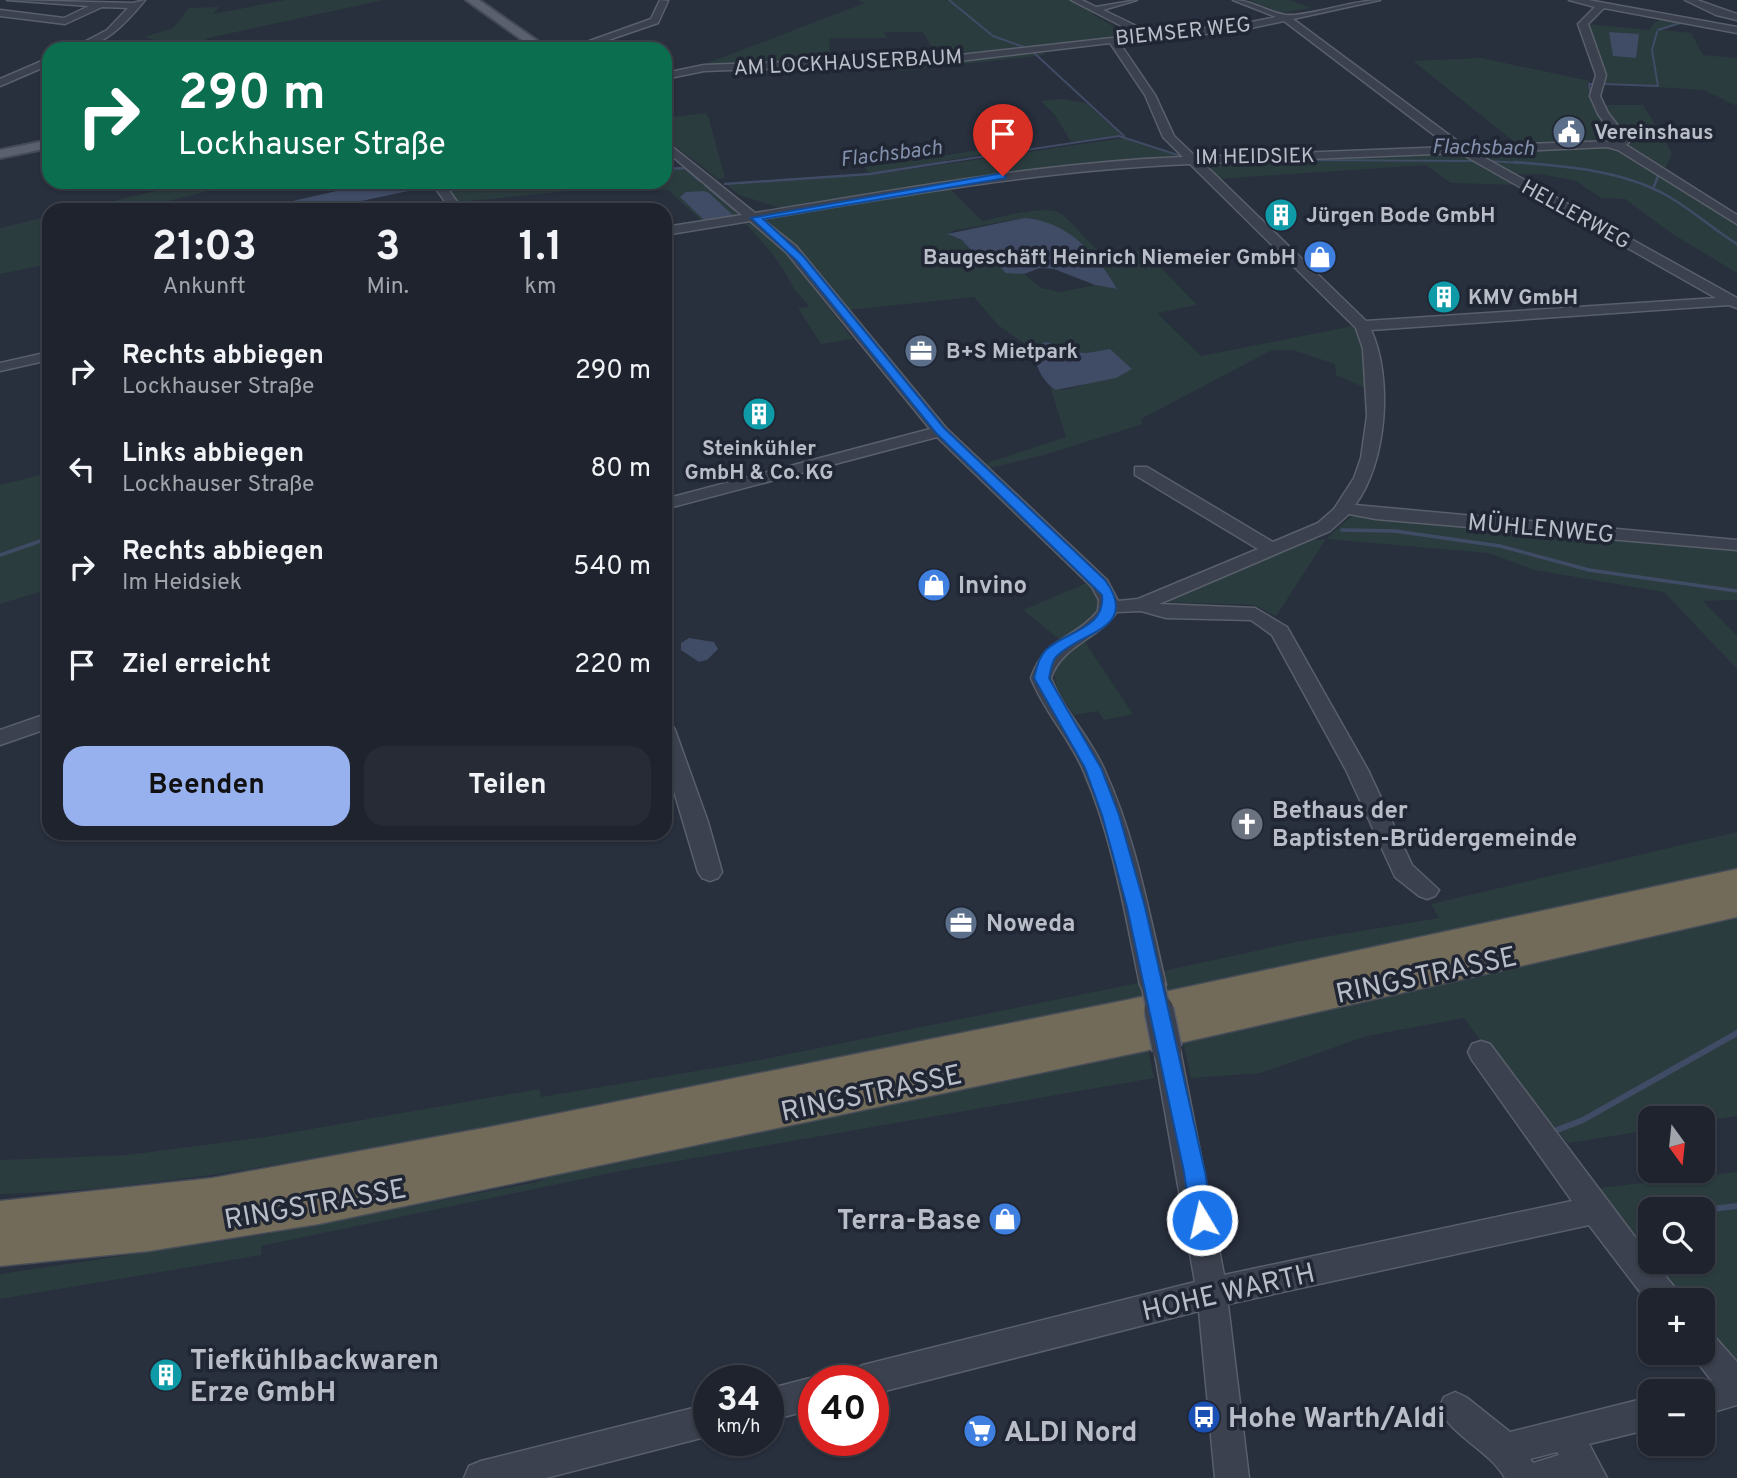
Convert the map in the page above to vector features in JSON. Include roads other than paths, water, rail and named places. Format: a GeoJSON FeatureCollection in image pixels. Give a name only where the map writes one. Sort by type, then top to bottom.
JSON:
{"type":"FeatureCollection","features":[{"type":"Feature","properties":{"kind":"highway","name":"RINGSTRASSE"},"geometry":{"type":"LineString","coordinates":[[0,1221],[213,1197],[490,1145],[1114,1017],[1737,882]]}},
{"type":"Feature","properties":{"kind":"highway","name":"RINGSTRASSE"},"geometry":{"type":"LineString","coordinates":[[0,1246],[149,1231],[319,1205],[1340,993],[1737,904]]}},
{"type":"Feature","properties":{"kind":"highway"},"geometry":{"type":"LineString","coordinates":[[0,1206],[160,1190],[213,1197]]}},
{"type":"Feature","properties":{"kind":"highway"},"geometry":{"type":"LineString","coordinates":[[0,1265],[74,1257],[149,1231]]}},
{"type":"Feature","properties":{"kind":"main road"},"geometry":{"type":"LineString","coordinates":[[472,0],[533,42]]}},
{"type":"Feature","properties":{"kind":"main road"},"geometry":{"type":"LineString","coordinates":[[0,154],[42,145]]}},
{"type":"Feature","properties":{"kind":"street"},"geometry":{"type":"LineString","coordinates":[[11,0],[101,5],[138,3]]}},
{"type":"Feature","properties":{"kind":"street"},"geometry":{"type":"LineString","coordinates":[[1075,0],[1149,36]]}},
{"type":"Feature","properties":{"kind":"street"},"geometry":{"type":"LineString","coordinates":[[1098,9],[1133,0]]}},
{"type":"Feature","properties":{"kind":"street"},"geometry":{"type":"LineString","coordinates":[[1237,0],[1284,17]]}},
{"type":"Feature","properties":{"kind":"street","name":"BIEMSER WEG"},"geometry":{"type":"LineString","coordinates":[[1031,50],[1112,39],[1237,28],[1376,0]]}},
{"type":"Feature","properties":{"kind":"street"},"geometry":{"type":"LineString","coordinates":[[1576,0],[1737,30]]}},
{"type":"Feature","properties":{"kind":"street"},"geometry":{"type":"LineString","coordinates":[[1689,0],[1719,13],[1737,17]]}},
{"type":"Feature","properties":{"kind":"street"},"geometry":{"type":"LineString","coordinates":[[593,42],[655,21],[664,1]]}},
{"type":"Feature","properties":{"kind":"street"},"geometry":{"type":"LineString","coordinates":[[90,42],[110,32],[138,3]]}},
{"type":"Feature","properties":{"kind":"street"},"geometry":{"type":"LineString","coordinates":[[0,13],[65,21],[101,5]]}},
{"type":"Feature","properties":{"kind":"street"},"geometry":{"type":"LineString","coordinates":[[1601,6],[1583,24],[1601,75],[1595,92],[1598,103],[1625,141],[1619,146],[1737,220]]}},
{"type":"Feature","properties":{"kind":"street","name":"HELLERWEG"},"geometry":{"type":"LineString","coordinates":[[1284,17],[1464,151],[1736,302]]}},
{"type":"Feature","properties":{"kind":"street"},"geometry":{"type":"LineString","coordinates":[[1110,607],[1141,605],[1324,527],[1346,508],[1367,467],[1377,418],[1371,349],[1362,326],[1165,131],[1150,95],[1112,39]]}},
{"type":"Feature","properties":{"kind":"street","name":"AM LOCKHAUSERBAUM"},"geometry":{"type":"LineString","coordinates":[[672,75],[704,68],[945,60],[1031,50]]}},
{"type":"Feature","properties":{"kind":"street"},"geometry":{"type":"LineString","coordinates":[[0,83],[42,64]]}},
{"type":"Feature","properties":{"kind":"street","name":"IM HEIDSIEK"},"geometry":{"type":"LineString","coordinates":[[672,230],[1055,168],[1191,158],[1619,146]]}},
{"type":"Feature","properties":{"kind":"street"},"geometry":{"type":"LineString","coordinates":[[672,150],[756,218],[800,259],[940,431],[1100,583],[1109,595],[1110,607],[1106,617],[1094,628],[1053,651],[1046,660],[1041,678],[1084,751],[1100,786],[1133,895],[1194,1172],[1213,1292],[1232,1478]]}},
{"type":"Feature","properties":{"kind":"street"},"geometry":{"type":"LineString","coordinates":[[1362,326],[1736,302]]}},
{"type":"Feature","properties":{"kind":"street"},"geometry":{"type":"LineString","coordinates":[[0,367],[42,358]]}},
{"type":"Feature","properties":{"kind":"street"},"geometry":{"type":"LineString","coordinates":[[672,502],[940,431]]}},
{"type":"Feature","properties":{"kind":"street"},"geometry":{"type":"LineString","coordinates":[[1141,471],[1273,550]]}},
{"type":"Feature","properties":{"kind":"street","name":"MÜHLENWEG"},"geometry":{"type":"LineString","coordinates":[[1346,508],[1376,514],[1737,545]]}},
{"type":"Feature","properties":{"kind":"street"},"geometry":{"type":"LineString","coordinates":[[1141,605],[1166,612],[1255,614],[1280,631],[1357,770],[1403,871],[1427,890]]}},
{"type":"Feature","properties":{"kind":"street"},"geometry":{"type":"LineString","coordinates":[[0,737],[42,722]]}},
{"type":"Feature","properties":{"kind":"street"},"geometry":{"type":"LineString","coordinates":[[672,750],[697,822],[710,872]]}},
{"type":"Feature","properties":{"kind":"street"},"geometry":{"type":"LineString","coordinates":[[1481,1052],[1595,1210],[1656,1288]]}},
{"type":"Feature","properties":{"kind":"street","name":"HOHE WARTH"},"geometry":{"type":"LineString","coordinates":[[889,1374],[1213,1292],[1595,1210]]}},
{"type":"Feature","properties":{"kind":"street"},"geometry":{"type":"LineString","coordinates":[[1715,1361],[1737,1387],[1715,1394]]}},
{"type":"Feature","properties":{"kind":"street"},"geometry":{"type":"LineString","coordinates":[[1455,1408],[1506,1449],[1523,1478]]}},
{"type":"Feature","properties":{"kind":"street"},"geometry":{"type":"LineString","coordinates":[[1506,1449],[1638,1416]]}},
{"type":"Feature","properties":{"kind":"street"},"geometry":{"type":"LineString","coordinates":[[481,1478],[693,1424]]}},
{"type":"Feature","properties":{"kind":"street"},"geometry":{"type":"LineString","coordinates":[[1536,1478],[1587,1472],[1565,1434]]}},
{"type":"Feature","properties":{"kind":"water"},"geometry":{"type":"Polygon","coordinates":[[[1609,32],[1639,34],[1636,58],[1613,56],[1609,32]]]}},
{"type":"Feature","properties":{"kind":"water"},"geometry":{"type":"Polygon","coordinates":[[[345,189],[418,189],[352,203],[284,203],[345,189]]]}},
{"type":"Feature","properties":{"kind":"water"},"geometry":{"type":"Polygon","coordinates":[[[704,191],[735,217],[705,221],[680,197],[686,192],[704,191]]]}},
{"type":"Feature","properties":{"kind":"water"},"geometry":{"type":"Polygon","coordinates":[[[1024,218],[1054,225],[1080,242],[1100,264],[1117,289],[1095,285],[1054,269],[1040,268],[1024,274],[1006,273],[993,261],[971,250],[962,240],[947,234],[1024,218]]]}},
{"type":"Feature","properties":{"kind":"water"},"geometry":{"type":"Polygon","coordinates":[[[1047,342],[1053,344],[1053,350],[1086,353],[1110,349],[1132,369],[1116,378],[1056,390],[1042,376],[1035,358],[1035,345],[1047,342]]]}},
{"type":"Feature","properties":{"kind":"water"},"geometry":{"type":"Polygon","coordinates":[[[689,638],[714,642],[718,649],[707,660],[699,662],[681,650],[681,643],[689,638]]]}},
{"type":"Feature","properties":{"kind":"waterway"},"geometry":{"type":"LineString","coordinates":[[949,0],[993,36],[1029,49]]}},
{"type":"Feature","properties":{"kind":"waterway"},"geometry":{"type":"LineString","coordinates":[[1658,30],[1683,22]]}},
{"type":"Feature","properties":{"kind":"waterway"},"geometry":{"type":"LineString","coordinates":[[1603,84],[1658,86],[1652,50],[1657,32]]}},
{"type":"Feature","properties":{"kind":"waterway"},"geometry":{"type":"LineString","coordinates":[[1032,51],[1124,136]]}},
{"type":"Feature","properties":{"kind":"waterway"},"geometry":{"type":"LineString","coordinates":[[1591,96],[1589,84],[1593,84]]}},
{"type":"Feature","properties":{"kind":"waterway","name":"Flachsbach"},"geometry":{"type":"LineString","coordinates":[[934,164],[1119,136],[1181,156]]}},
{"type":"Feature","properties":{"kind":"waterway","name":"Flachsbach"},"geometry":{"type":"LineString","coordinates":[[1274,160],[1289,160]]}},
{"type":"Feature","properties":{"kind":"waterway","name":"Flachsbach"},"geometry":{"type":"LineString","coordinates":[[1293,160],[1478,161]]}},
{"type":"Feature","properties":{"kind":"waterway","name":"Flachsbach"},"geometry":{"type":"LineString","coordinates":[[1486,161],[1537,164]]}},
{"type":"Feature","properties":{"kind":"waterway","name":"Flachsbach"},"geometry":{"type":"LineString","coordinates":[[725,184],[870,174],[946,162]]}},
{"type":"Feature","properties":{"kind":"waterway","name":"Flachsbach"},"geometry":{"type":"LineString","coordinates":[[1514,162],[1592,171],[1653,189]]}},
{"type":"Feature","properties":{"kind":"waterway","name":"Flachsbach"},"geometry":{"type":"LineString","coordinates":[[672,169],[685,168],[700,181]]}},
{"type":"Feature","properties":{"kind":"waterway"},"geometry":{"type":"LineString","coordinates":[[1653,189],[1658,176]]}},
{"type":"Feature","properties":{"kind":"waterway"},"geometry":{"type":"LineString","coordinates":[[705,185],[735,210]]}},
{"type":"Feature","properties":{"kind":"waterway","name":"Flachsbach"},"geometry":{"type":"LineString","coordinates":[[1653,189],[1737,244]]}},
{"type":"Feature","properties":{"kind":"waterway"},"geometry":{"type":"LineString","coordinates":[[1342,530],[1395,531],[1500,546],[1589,570],[1737,591]]}},
{"type":"Feature","properties":{"kind":"waterway"},"geometry":{"type":"LineString","coordinates":[[0,555],[42,540]]}},
{"type":"Feature","properties":{"kind":"waterway"},"geometry":{"type":"LineString","coordinates":[[1557,1130],[1583,1120],[1737,1033]]}},
{"type":"Feature","properties":{"kind":"waterway"},"geometry":{"type":"LineString","coordinates":[[1715,1209],[1737,1206]]}},
{"type":"Feature","properties":{"kind":"place","name":"Vereinshaus"},"geometry":{"type":"Point","coordinates":[1569,132]}},
{"type":"Feature","properties":{"kind":"place","name":"Jürgen Bode GmbH"},"geometry":{"type":"Point","coordinates":[1281,215]}},
{"type":"Feature","properties":{"kind":"place","name":"Baugeschäft Heinrich Niemeier GmbH"},"geometry":{"type":"Point","coordinates":[1320,257]}},
{"type":"Feature","properties":{"kind":"place","name":"KMV GmbH"},"geometry":{"type":"Point","coordinates":[1444,297]}},
{"type":"Feature","properties":{"kind":"place","name":"B+S Mietpark"},"geometry":{"type":"Point","coordinates":[921,351]}},
{"type":"Feature","properties":{"kind":"place","name":"Steinkühler GmbH & Co. KG"},"geometry":{"type":"Point","coordinates":[759,414]}},
{"type":"Feature","properties":{"kind":"place","name":"Invino"},"geometry":{"type":"Point","coordinates":[934,585]}},
{"type":"Feature","properties":{"kind":"place","name":"Bethaus der Baptisten-Brüdergemeinde"},"geometry":{"type":"Point","coordinates":[1247,824]}},
{"type":"Feature","properties":{"kind":"place","name":"Noweda"},"geometry":{"type":"Point","coordinates":[961,923]}},
{"type":"Feature","properties":{"kind":"place","name":"Terra-Base"},"geometry":{"type":"Point","coordinates":[1005,1219]}},
{"type":"Feature","properties":{"kind":"place","name":"Tiefkühlbackwaren Erze GmbH"},"geometry":{"type":"Point","coordinates":[166,1375]}},
{"type":"Feature","properties":{"kind":"place","name":"Hohe Warth/Aldi"},"geometry":{"type":"Point","coordinates":[1204,1417]}},
{"type":"Feature","properties":{"kind":"place","name":"ALDI Nord"},"geometry":{"type":"Point","coordinates":[980,1431]}}]}
